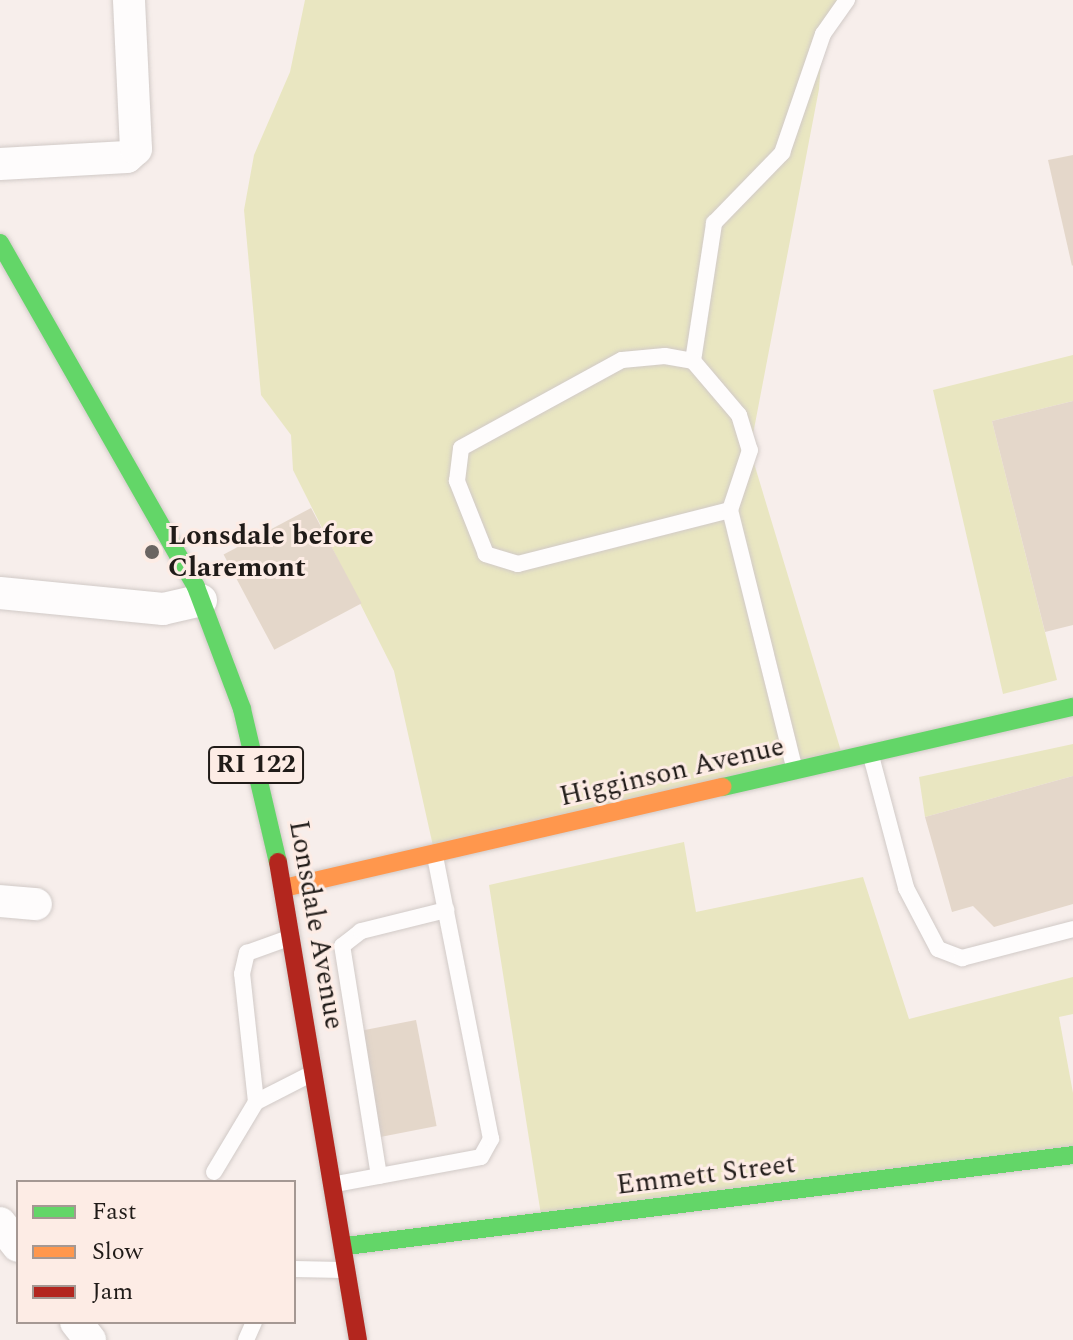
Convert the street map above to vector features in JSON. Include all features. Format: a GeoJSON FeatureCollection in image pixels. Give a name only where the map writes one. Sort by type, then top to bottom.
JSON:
{"type":"FeatureCollection","features":[{"type":"Feature","properties":{"kind":"street"},"geometry":{"type":"LineString","coordinates":[[0,164],[127,157],[136,149],[129,0]]}},
{"type":"Feature","properties":{"kind":"street","name":"Lonsdale Avenue"},"geometry":{"type":"LineString","coordinates":[[0,243],[9,274],[201,600],[242,709],[284,888],[290,937],[346,1246],[358,1340]]}},
{"type":"Feature","properties":{"kind":"street"},"geometry":{"type":"LineString","coordinates":[[0,593],[163,609],[201,600]]}},
{"type":"Feature","properties":{"kind":"street","name":"Higginson Avenue"},"geometry":{"type":"LineString","coordinates":[[284,888],[1073,707]]}},
{"type":"Feature","properties":{"kind":"street"},"geometry":{"type":"LineString","coordinates":[[0,901],[36,904]]}},
{"type":"Feature","properties":{"kind":"street","name":"Emmett Street"},"geometry":{"type":"LineString","coordinates":[[346,1246],[1073,1155]]}},
{"type":"Feature","properties":{"kind":"street"},"geometry":{"type":"LineString","coordinates":[[0,1223],[16,1243]]}},
{"type":"Feature","properties":{"kind":"street"},"geometry":{"type":"LineString","coordinates":[[78,1324],[90,1340]]}},
{"type":"Feature","properties":{"kind":"lane"},"geometry":{"type":"LineString","coordinates":[[693,361],[714,223],[782,153],[823,34],[847,0]]}},
{"type":"Feature","properties":{"kind":"lane"},"geometry":{"type":"LineString","coordinates":[[730,510],[518,564],[486,554],[457,481],[461,448],[622,360],[665,356],[693,361],[739,415],[750,450],[730,510],[795,771]]}},
{"type":"Feature","properties":{"kind":"lane"},"geometry":{"type":"LineString","coordinates":[[871,754],[906,888],[938,949],[962,958],[1073,929]]}},
{"type":"Feature","properties":{"kind":"lane"},"geometry":{"type":"LineString","coordinates":[[334,1184],[481,1157],[491,1139],[435,855]]}},
{"type":"Feature","properties":{"kind":"lane"},"geometry":{"type":"LineString","coordinates":[[379,1176],[342,946],[361,931],[446,910]]}},
{"type":"Feature","properties":{"kind":"lane"},"geometry":{"type":"LineString","coordinates":[[256,1102],[242,974],[247,953],[290,937]]}},
{"type":"Feature","properties":{"kind":"lane"},"geometry":{"type":"LineString","coordinates":[[214,1172],[256,1102],[315,1072]]}},
{"type":"Feature","properties":{"kind":"lane"},"geometry":{"type":"LineString","coordinates":[[296,1269],[349,1270]]}},
{"type":"Feature","properties":{"kind":"shaded area"},"geometry":{"type":"Polygon","coordinates":[[[305,0],[850,0],[823,34],[819,89],[750,450],[844,761],[435,855],[394,671],[293,470],[291,435],[261,395],[244,210],[254,155],[290,72],[305,0]]]}},
{"type":"Feature","properties":{"kind":"shaded area"},"geometry":{"type":"Polygon","coordinates":[[[1073,355],[1073,401],[992,421],[1057,680],[1003,694],[933,390],[1073,355]]]}},
{"type":"Feature","properties":{"kind":"shaded area"},"geometry":{"type":"Polygon","coordinates":[[[1073,744],[1073,776],[925,817],[919,777],[1073,744]]]}},
{"type":"Feature","properties":{"kind":"shaded area"},"geometry":{"type":"Polygon","coordinates":[[[684,842],[696,912],[863,877],[909,1019],[1073,977],[1073,1014],[1059,1017],[1073,1093],[1073,1150],[541,1215],[489,885],[684,842]]]}},
{"type":"Feature","properties":{"kind":"building"},"geometry":{"type":"Polygon","coordinates":[[[1073,155],[1073,265],[1072,266],[1048,160],[1073,155]]]}},
{"type":"Feature","properties":{"kind":"building"},"geometry":{"type":"Polygon","coordinates":[[[1073,401],[1073,625],[1045,632],[992,421],[1073,401]]]}},
{"type":"Feature","properties":{"kind":"building"},"geometry":{"type":"Polygon","coordinates":[[[311,508],[362,603],[274,650],[224,554],[311,508]]]}},
{"type":"Feature","properties":{"kind":"building"},"geometry":{"type":"Polygon","coordinates":[[[1073,776],[1073,904],[994,927],[973,906],[952,912],[925,817],[1073,776]]]}},
{"type":"Feature","properties":{"kind":"building"},"geometry":{"type":"Polygon","coordinates":[[[416,1020],[437,1126],[378,1137],[357,1031],[416,1020]]]}},
{"type":"Feature","properties":{"kind":"traffic: fast"},"geometry":{"type":"LineString","coordinates":[[0,243],[196,587],[242,709],[278,862]]}},
{"type":"Feature","properties":{"kind":"traffic: fast"},"geometry":{"type":"LineString","coordinates":[[723,787],[1073,707]]}},
{"type":"Feature","properties":{"kind":"traffic: fast"},"geometry":{"type":"LineString","coordinates":[[346,1246],[1073,1155]]}},
{"type":"Feature","properties":{"kind":"traffic: slow"},"geometry":{"type":"LineString","coordinates":[[284,888],[723,787]]}},
{"type":"Feature","properties":{"kind":"traffic: jam"},"geometry":{"type":"LineString","coordinates":[[278,862],[358,1340]]}},
{"type":"Feature","properties":{"kind":"place","name":"Lonsdale before Claremont"},"geometry":{"type":"Point","coordinates":[152,552]}}]}
